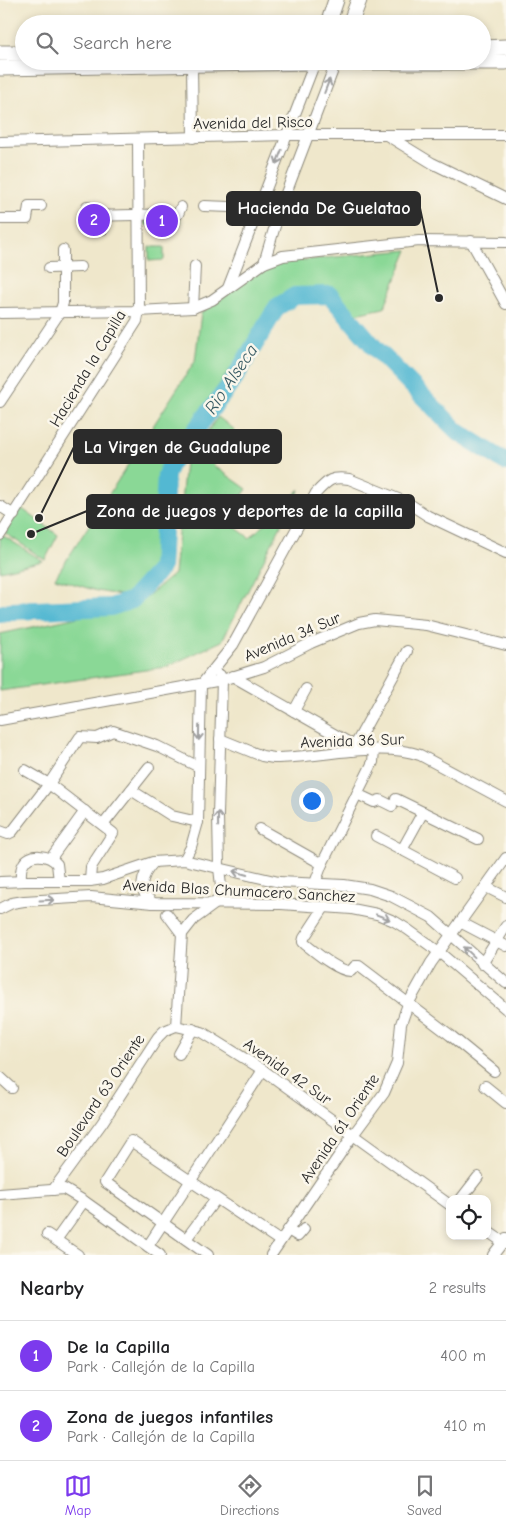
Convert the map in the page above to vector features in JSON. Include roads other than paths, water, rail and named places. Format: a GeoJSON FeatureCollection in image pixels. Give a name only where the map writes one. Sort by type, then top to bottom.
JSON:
{"type":"FeatureCollection","features":[{"type":"Feature","properties":{"kind":"main road"},"geometry":{"type":"LineString","coordinates":[[331,15],[336,0]]}},
{"type":"Feature","properties":{"kind":"main road"},"geometry":{"type":"LineString","coordinates":[[353,15],[359,0]]}},
{"type":"Feature","properties":{"kind":"main road"},"geometry":{"type":"LineString","coordinates":[[491,48],[506,47]]}},
{"type":"Feature","properties":{"kind":"main road"},"geometry":{"type":"LineString","coordinates":[[0,54],[15,53]]}},
{"type":"Feature","properties":{"kind":"main road"},"geometry":{"type":"LineString","coordinates":[[491,62],[506,62]]}},
{"type":"Feature","properties":{"kind":"main road"},"geometry":{"type":"LineString","coordinates":[[0,68],[15,68]]}},
{"type":"Feature","properties":{"kind":"street"},"geometry":{"type":"LineString","coordinates":[[192,70],[193,138]]}},
{"type":"Feature","properties":{"kind":"street"},"geometry":{"type":"LineString","coordinates":[[228,288],[312,70]]}},
{"type":"Feature","properties":{"kind":"street"},"geometry":{"type":"LineString","coordinates":[[264,264],[280,209],[333,70]]}},
{"type":"Feature","properties":{"kind":"street","name":"Avenida del Risco"},"geometry":{"type":"LineString","coordinates":[[0,142],[287,135],[506,135]]}},
{"type":"Feature","properties":{"kind":"street"},"geometry":{"type":"LineString","coordinates":[[386,136],[432,163],[506,199]]}},
{"type":"Feature","properties":{"kind":"street","name":"Hacienda la Capilla"},"geometry":{"type":"LineString","coordinates":[[0,535],[133,328],[139,311],[138,139]]}},
{"type":"Feature","properties":{"kind":"street"},"geometry":{"type":"LineString","coordinates":[[0,218],[27,218],[29,206],[41,206]]}},
{"type":"Feature","properties":{"kind":"street"},"geometry":{"type":"LineString","coordinates":[[87,206],[88,215],[138,215],[180,210]]}},
{"type":"Feature","properties":{"kind":"street"},"geometry":{"type":"LineString","coordinates":[[204,206],[280,209]]}},
{"type":"Feature","properties":{"kind":"street"},"geometry":{"type":"LineString","coordinates":[[103,215],[103,228]]}},
{"type":"Feature","properties":{"kind":"street"},"geometry":{"type":"LineString","coordinates":[[0,313],[139,311],[194,308],[212,300],[264,264],[283,256],[419,241],[506,242]]}},
{"type":"Feature","properties":{"kind":"street"},"geometry":{"type":"LineString","coordinates":[[471,241],[506,304]]}},
{"type":"Feature","properties":{"kind":"street"},"geometry":{"type":"LineString","coordinates":[[0,402],[60,312],[63,303],[63,250]]}},
{"type":"Feature","properties":{"kind":"street"},"geometry":{"type":"LineString","coordinates":[[194,308],[195,266]]}},
{"type":"Feature","properties":{"kind":"street"},"geometry":{"type":"LineString","coordinates":[[49,268],[80,267]]}},
{"type":"Feature","properties":{"kind":"street"},"geometry":{"type":"LineString","coordinates":[[184,860],[198,822],[200,684],[233,646],[316,492],[331,479],[349,479],[408,502],[428,516],[506,553]]}},
{"type":"Feature","properties":{"kind":"street"},"geometry":{"type":"LineString","coordinates":[[0,506],[14,515]]}},
{"type":"Feature","properties":{"kind":"street","name":"Avenida 34 Sur"},"geometry":{"type":"LineString","coordinates":[[0,720],[227,678],[264,667],[311,642],[359,623],[375,620],[426,625],[506,645]]}},
{"type":"Feature","properties":{"kind":"street"},"geometry":{"type":"LineString","coordinates":[[217,665],[227,678],[294,711],[354,749],[407,651]]}},
{"type":"Feature","properties":{"kind":"street"},"geometry":{"type":"LineString","coordinates":[[176,1026],[182,934],[193,920],[214,904],[219,897],[222,886],[219,868],[218,815],[220,739],[227,678]]}},
{"type":"Feature","properties":{"kind":"street"},"geometry":{"type":"LineString","coordinates":[[294,711],[306,688]]}},
{"type":"Feature","properties":{"kind":"street"},"geometry":{"type":"LineString","coordinates":[[4,832],[12,832],[49,784],[80,737],[97,738],[113,731],[157,746],[199,766]]}},
{"type":"Feature","properties":{"kind":"street","name":"Avenida 36 Sur"},"geometry":{"type":"LineString","coordinates":[[220,739],[262,756],[274,758],[354,749],[400,750],[420,754],[506,801]]}},
{"type":"Feature","properties":{"kind":"street"},"geometry":{"type":"LineString","coordinates":[[315,883],[322,864],[373,762],[374,750]]}},
{"type":"Feature","properties":{"kind":"street"},"geometry":{"type":"LineString","coordinates":[[102,825],[149,767]]}},
{"type":"Feature","properties":{"kind":"street"},"geometry":{"type":"LineString","coordinates":[[25,770],[49,784],[112,833],[91,867],[90,881]]}},
{"type":"Feature","properties":{"kind":"street"},"geometry":{"type":"LineString","coordinates":[[131,790],[172,816],[198,822]]}},
{"type":"Feature","properties":{"kind":"street"},"geometry":{"type":"LineString","coordinates":[[357,794],[374,802],[380,800],[394,802],[423,812],[478,840]]}},
{"type":"Feature","properties":{"kind":"street"},"geometry":{"type":"LineString","coordinates":[[51,858],[85,811]]}},
{"type":"Feature","properties":{"kind":"street"},"geometry":{"type":"LineString","coordinates":[[402,850],[423,812]]}},
{"type":"Feature","properties":{"kind":"street"},"geometry":{"type":"LineString","coordinates":[[260,829],[322,864]]}},
{"type":"Feature","properties":{"kind":"street"},"geometry":{"type":"LineString","coordinates":[[376,836],[455,878]]}},
{"type":"Feature","properties":{"kind":"street"},"geometry":{"type":"LineString","coordinates":[[21,881],[24,862],[34,856],[51,858],[57,864],[59,881]]}},
{"type":"Feature","properties":{"kind":"street","name":"Avenida 61 Oriente"},"geometry":{"type":"LineString","coordinates":[[271,1255],[384,1093],[397,1063],[403,1015],[408,1004],[439,952],[506,858]]}},
{"type":"Feature","properties":{"kind":"street","name":"Avenida Blas Chumacero Sanchez"},"geometry":{"type":"LineString","coordinates":[[0,882],[90,881],[103,879],[153,862],[184,860],[279,882],[315,883],[370,889],[391,896],[431,917],[482,964],[506,983]]}},
{"type":"Feature","properties":{"kind":"street"},"geometry":{"type":"LineString","coordinates":[[153,862],[146,870],[141,883],[144,895],[153,903]]}},
{"type":"Feature","properties":{"kind":"street"},"geometry":{"type":"LineString","coordinates":[[486,886],[506,897]]}},
{"type":"Feature","properties":{"kind":"street","name":"Avenida Blas Chumacero Sanchez"},"geometry":{"type":"LineString","coordinates":[[0,910],[12,903],[24,901],[90,898],[153,903],[325,906],[352,909],[377,914],[394,921],[439,952],[506,1009]]}},
{"type":"Feature","properties":{"kind":"street"},"geometry":{"type":"LineString","coordinates":[[325,906],[304,938],[303,942],[305,944],[329,962],[347,972],[350,972],[355,966],[359,966],[494,1071]]}},
{"type":"Feature","properties":{"kind":"street"},"geometry":{"type":"LineString","coordinates":[[167,914],[182,934]]}},
{"type":"Feature","properties":{"kind":"street"},"geometry":{"type":"LineString","coordinates":[[460,922],[506,946]]}},
{"type":"Feature","properties":{"kind":"street"},"geometry":{"type":"LineString","coordinates":[[482,964],[506,926]]}},
{"type":"Feature","properties":{"kind":"street","name":"Avenida 42 Sur"},"geometry":{"type":"LineString","coordinates":[[176,1026],[193,1029],[211,1037],[263,1070],[446,1202]]}},
{"type":"Feature","properties":{"kind":"street","name":"Boulevard 63 Oriente"},"geometry":{"type":"LineString","coordinates":[[53,1190],[102,1123],[158,1037],[164,1031],[176,1026]]}},
{"type":"Feature","properties":{"kind":"street"},"geometry":{"type":"LineString","coordinates":[[179,1054],[193,1029]]}},
{"type":"Feature","properties":{"kind":"street"},"geometry":{"type":"LineString","coordinates":[[148,1246],[263,1070]]}},
{"type":"Feature","properties":{"kind":"street"},"geometry":{"type":"LineString","coordinates":[[0,1077],[12,1088]]}},
{"type":"Feature","properties":{"kind":"street"},"geometry":{"type":"LineString","coordinates":[[484,1086],[506,1103]]}},
{"type":"Feature","properties":{"kind":"street"},"geometry":{"type":"LineString","coordinates":[[208,1255],[105,1182],[131,1141],[280,1242]]}},
{"type":"Feature","properties":{"kind":"street"},"geometry":{"type":"LineString","coordinates":[[464,1195],[478,1177]]}},
{"type":"Feature","properties":{"kind":"street"},"geometry":{"type":"LineString","coordinates":[[0,1194],[64,1190],[84,1201],[160,1255]]}},
{"type":"Feature","properties":{"kind":"street"},"geometry":{"type":"LineString","coordinates":[[186,1240],[216,1199]]}},
{"type":"Feature","properties":{"kind":"street"},"geometry":{"type":"LineString","coordinates":[[78,1255],[51,1237],[84,1201]]}},
{"type":"Feature","properties":{"kind":"street"},"geometry":{"type":"LineString","coordinates":[[288,1230],[298,1236],[304,1229]]}},
{"type":"Feature","properties":{"kind":"street"},"geometry":{"type":"LineString","coordinates":[[491,1233],[505,1241],[492,1255]]}},
{"type":"Feature","properties":{"kind":"waterway","name":"Rio Alseca"},"geometry":{"type":"LineString","coordinates":[[0,614],[12,611],[111,607],[132,600],[161,568],[166,475],[171,462],[233,381],[277,307],[295,296],[330,295],[375,348],[458,432],[506,462]]}},
{"type":"Feature","properties":{"kind":"place","name":"Zona de juegos infantiles"},"geometry":{"type":"Point","coordinates":[94,220]}},
{"type":"Feature","properties":{"kind":"place","name":"De la Capilla"},"geometry":{"type":"Point","coordinates":[162,221]}},
{"type":"Feature","properties":{"kind":"place","name":"Hacienda De Guelatao"},"geometry":{"type":"Point","coordinates":[439,298]}},
{"type":"Feature","properties":{"kind":"place","name":"La Virgen de Guadalupe"},"geometry":{"type":"Point","coordinates":[39,518]}},
{"type":"Feature","properties":{"kind":"place","name":"Zona de juegos y deportes de la capilla"},"geometry":{"type":"Point","coordinates":[31,534]}}]}
